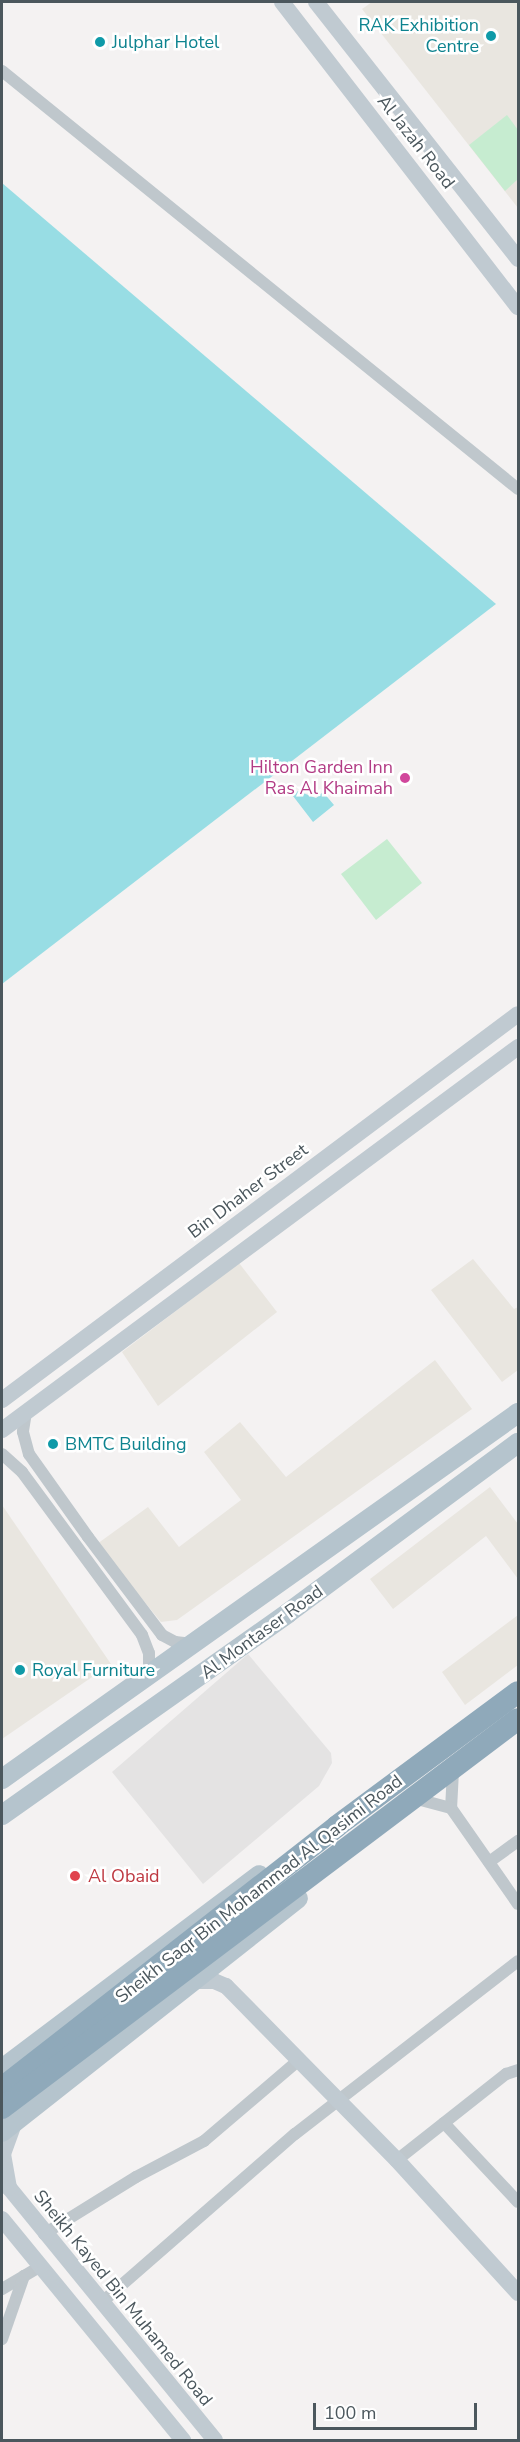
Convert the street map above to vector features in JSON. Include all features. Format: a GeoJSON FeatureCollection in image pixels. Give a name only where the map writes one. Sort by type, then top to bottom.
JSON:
{"type":"FeatureCollection","features":[{"type":"Feature","properties":{"kind":"highway","name":"Sheikh Saqr Bin Mohammad Al Qasimi Road"},"geometry":{"type":"LineString","coordinates":[[2,2088],[337,1826],[519,1692]]}},
{"type":"Feature","properties":{"kind":"highway","name":"Sheikh Saqr Bin Mohammad Al Qasimi Road"},"geometry":{"type":"LineString","coordinates":[[6,2120],[519,1719]]}},
{"type":"Feature","properties":{"kind":"main road","name":"Al Montaser Road"},"geometry":{"type":"LineString","coordinates":[[2,1779],[519,1413]]}},
{"type":"Feature","properties":{"kind":"main road","name":"Al Montaser Road"},"geometry":{"type":"LineString","coordinates":[[2,1815],[288,1613],[519,1443]]}},
{"type":"Feature","properties":{"kind":"main road"},"geometry":{"type":"LineString","coordinates":[[2,2069],[202,1914],[296,1849],[337,1826]]}},
{"type":"Feature","properties":{"kind":"main road"},"geometry":{"type":"LineString","coordinates":[[6,2120],[195,1982],[352,1848]]}},
{"type":"Feature","properties":{"kind":"street","name":"Al Jazah Road"},"geometry":{"type":"LineString","coordinates":[[282,2],[519,307]]}},
{"type":"Feature","properties":{"kind":"street","name":"Al Jazah Road"},"geometry":{"type":"LineString","coordinates":[[316,2],[519,259]]}},
{"type":"Feature","properties":{"kind":"street"},"geometry":{"type":"LineString","coordinates":[[2,71],[502,477],[519,487]]}},
{"type":"Feature","properties":{"kind":"street","name":"Bin Dhaher Street"},"geometry":{"type":"LineString","coordinates":[[2,1400],[519,1014]]}},
{"type":"Feature","properties":{"kind":"street"},"geometry":{"type":"LineString","coordinates":[[2,1430],[519,1047]]}},
{"type":"Feature","properties":{"kind":"street"},"geometry":{"type":"LineString","coordinates":[[406,1130],[400,1113],[447,1067]]}},
{"type":"Feature","properties":{"kind":"street"},"geometry":{"type":"LineString","coordinates":[[26,1412],[23,1432],[29,1454],[158,1629],[176,1642],[194,1644]]}},
{"type":"Feature","properties":{"kind":"street"},"geometry":{"type":"LineString","coordinates":[[29,1454],[18,1450],[6,1457],[142,1635],[149,1653],[149,1667],[139,1683]]}},
{"type":"Feature","properties":{"kind":"street"},"geometry":{"type":"LineString","coordinates":[[142,1635],[155,1634],[158,1629]]}},
{"type":"Feature","properties":{"kind":"street"},"geometry":{"type":"LineString","coordinates":[[453,1772],[451,1808],[519,1904]]}},
{"type":"Feature","properties":{"kind":"street"},"geometry":{"type":"LineString","coordinates":[[417,1800],[451,1808]]}},
{"type":"Feature","properties":{"kind":"street"},"geometry":{"type":"LineString","coordinates":[[489,1862],[519,1841]]}},
{"type":"Feature","properties":{"kind":"street"},"geometry":{"type":"LineString","coordinates":[[224,1958],[226,1986]]}},
{"type":"Feature","properties":{"kind":"street"},"geometry":{"type":"LineString","coordinates":[[100,2303],[295,2134],[519,1961]]}},
{"type":"Feature","properties":{"kind":"street"},"geometry":{"type":"LineString","coordinates":[[195,1982],[214,1981],[226,1986],[397,2160],[519,2293]]}},
{"type":"Feature","properties":{"kind":"street"},"geometry":{"type":"LineString","coordinates":[[44,2234],[136,2177],[204,2141],[299,2060]]}},
{"type":"Feature","properties":{"kind":"street"},"geometry":{"type":"LineString","coordinates":[[397,2160],[506,2074],[519,2070]]}},
{"type":"Feature","properties":{"kind":"street"},"geometry":{"type":"LineString","coordinates":[[5,2184],[3,2154],[6,2120]]}},
{"type":"Feature","properties":{"kind":"street"},"geometry":{"type":"LineString","coordinates":[[444,2123],[519,2202]]}},
{"type":"Feature","properties":{"kind":"street","name":"Sheikh Kayed Bin Muhamed Road"},"geometry":{"type":"LineString","coordinates":[[5,2184],[100,2303],[215,2440]]}},
{"type":"Feature","properties":{"kind":"street"},"geometry":{"type":"LineString","coordinates":[[2,2219],[183,2440]]}},
{"type":"Feature","properties":{"kind":"street"},"geometry":{"type":"LineString","coordinates":[[2,2289],[41,2266]]}},
{"type":"Feature","properties":{"kind":"street"},"geometry":{"type":"LineString","coordinates":[[2,2339],[24,2276]]}},
{"type":"Feature","properties":{"kind":"shaded area"},"geometry":{"type":"Polygon","coordinates":[[[372,2],[518,2],[518,208],[362,9],[372,2]]]}},
{"type":"Feature","properties":{"kind":"shaded area"},"geometry":{"type":"Polygon","coordinates":[[[473,1259],[514,1309],[518,1307],[518,1370],[502,1382],[431,1290],[473,1259]]]}},
{"type":"Feature","properties":{"kind":"shaded area"},"geometry":{"type":"Polygon","coordinates":[[[239,1263],[277,1312],[158,1406],[122,1352],[239,1263]]]}},
{"type":"Feature","properties":{"kind":"shaded area"},"geometry":{"type":"Polygon","coordinates":[[[435,1360],[472,1409],[177,1620],[161,1622],[97,1544],[148,1507],[179,1547],[241,1500],[204,1452],[240,1422],[286,1477],[435,1360]]]}},
{"type":"Feature","properties":{"kind":"shaded area"},"geometry":{"type":"Polygon","coordinates":[[[490,1487],[518,1524],[518,1579],[486,1536],[393,1609],[370,1579],[490,1487]]]}},
{"type":"Feature","properties":{"kind":"shaded area"},"geometry":{"type":"Polygon","coordinates":[[[2,1505],[111,1664],[2,1739],[2,1505]]]}},
{"type":"Feature","properties":{"kind":"shaded area"},"geometry":{"type":"Polygon","coordinates":[[[518,1615],[518,1665],[465,1705],[442,1672],[518,1615]]]}},
{"type":"Feature","properties":{"kind":"shaded area"},"geometry":{"type":"Polygon","coordinates":[[[248,1654],[331,1753],[332,1763],[319,1786],[203,1884],[112,1772],[248,1654]]]}},
{"type":"Feature","properties":{"kind":"green space"},"geometry":{"type":"Polygon","coordinates":[[[507,115],[518,130],[518,179],[505,191],[469,145],[507,115]]]}},
{"type":"Feature","properties":{"kind":"green space"},"geometry":{"type":"Polygon","coordinates":[[[387,839],[422,883],[376,920],[341,874],[387,839]]]}},
{"type":"Feature","properties":{"kind":"water"},"geometry":{"type":"Polygon","coordinates":[[[2,183],[496,604],[2,984],[2,183]]]}},
{"type":"Feature","properties":{"kind":"water"},"geometry":{"type":"Polygon","coordinates":[[[298,791],[316,798],[323,792],[334,805],[313,822],[293,796],[298,791]]]}},
{"type":"Feature","properties":{"kind":"place","name":"RAK Exhibition Centre"},"geometry":{"type":"Point","coordinates":[491,36]}},
{"type":"Feature","properties":{"kind":"place","name":"Julphar Hotel"},"geometry":{"type":"Point","coordinates":[100,42]}},
{"type":"Feature","properties":{"kind":"place","name":"Hilton Garden Inn Ras Al Khaimah"},"geometry":{"type":"Point","coordinates":[405,778]}},
{"type":"Feature","properties":{"kind":"place","name":"BMTC Building"},"geometry":{"type":"Point","coordinates":[53,1444]}},
{"type":"Feature","properties":{"kind":"place","name":"Royal Furniture"},"geometry":{"type":"Point","coordinates":[20,1670]}},
{"type":"Feature","properties":{"kind":"place","name":"Al Obaid"},"geometry":{"type":"Point","coordinates":[75,1876]}}]}
